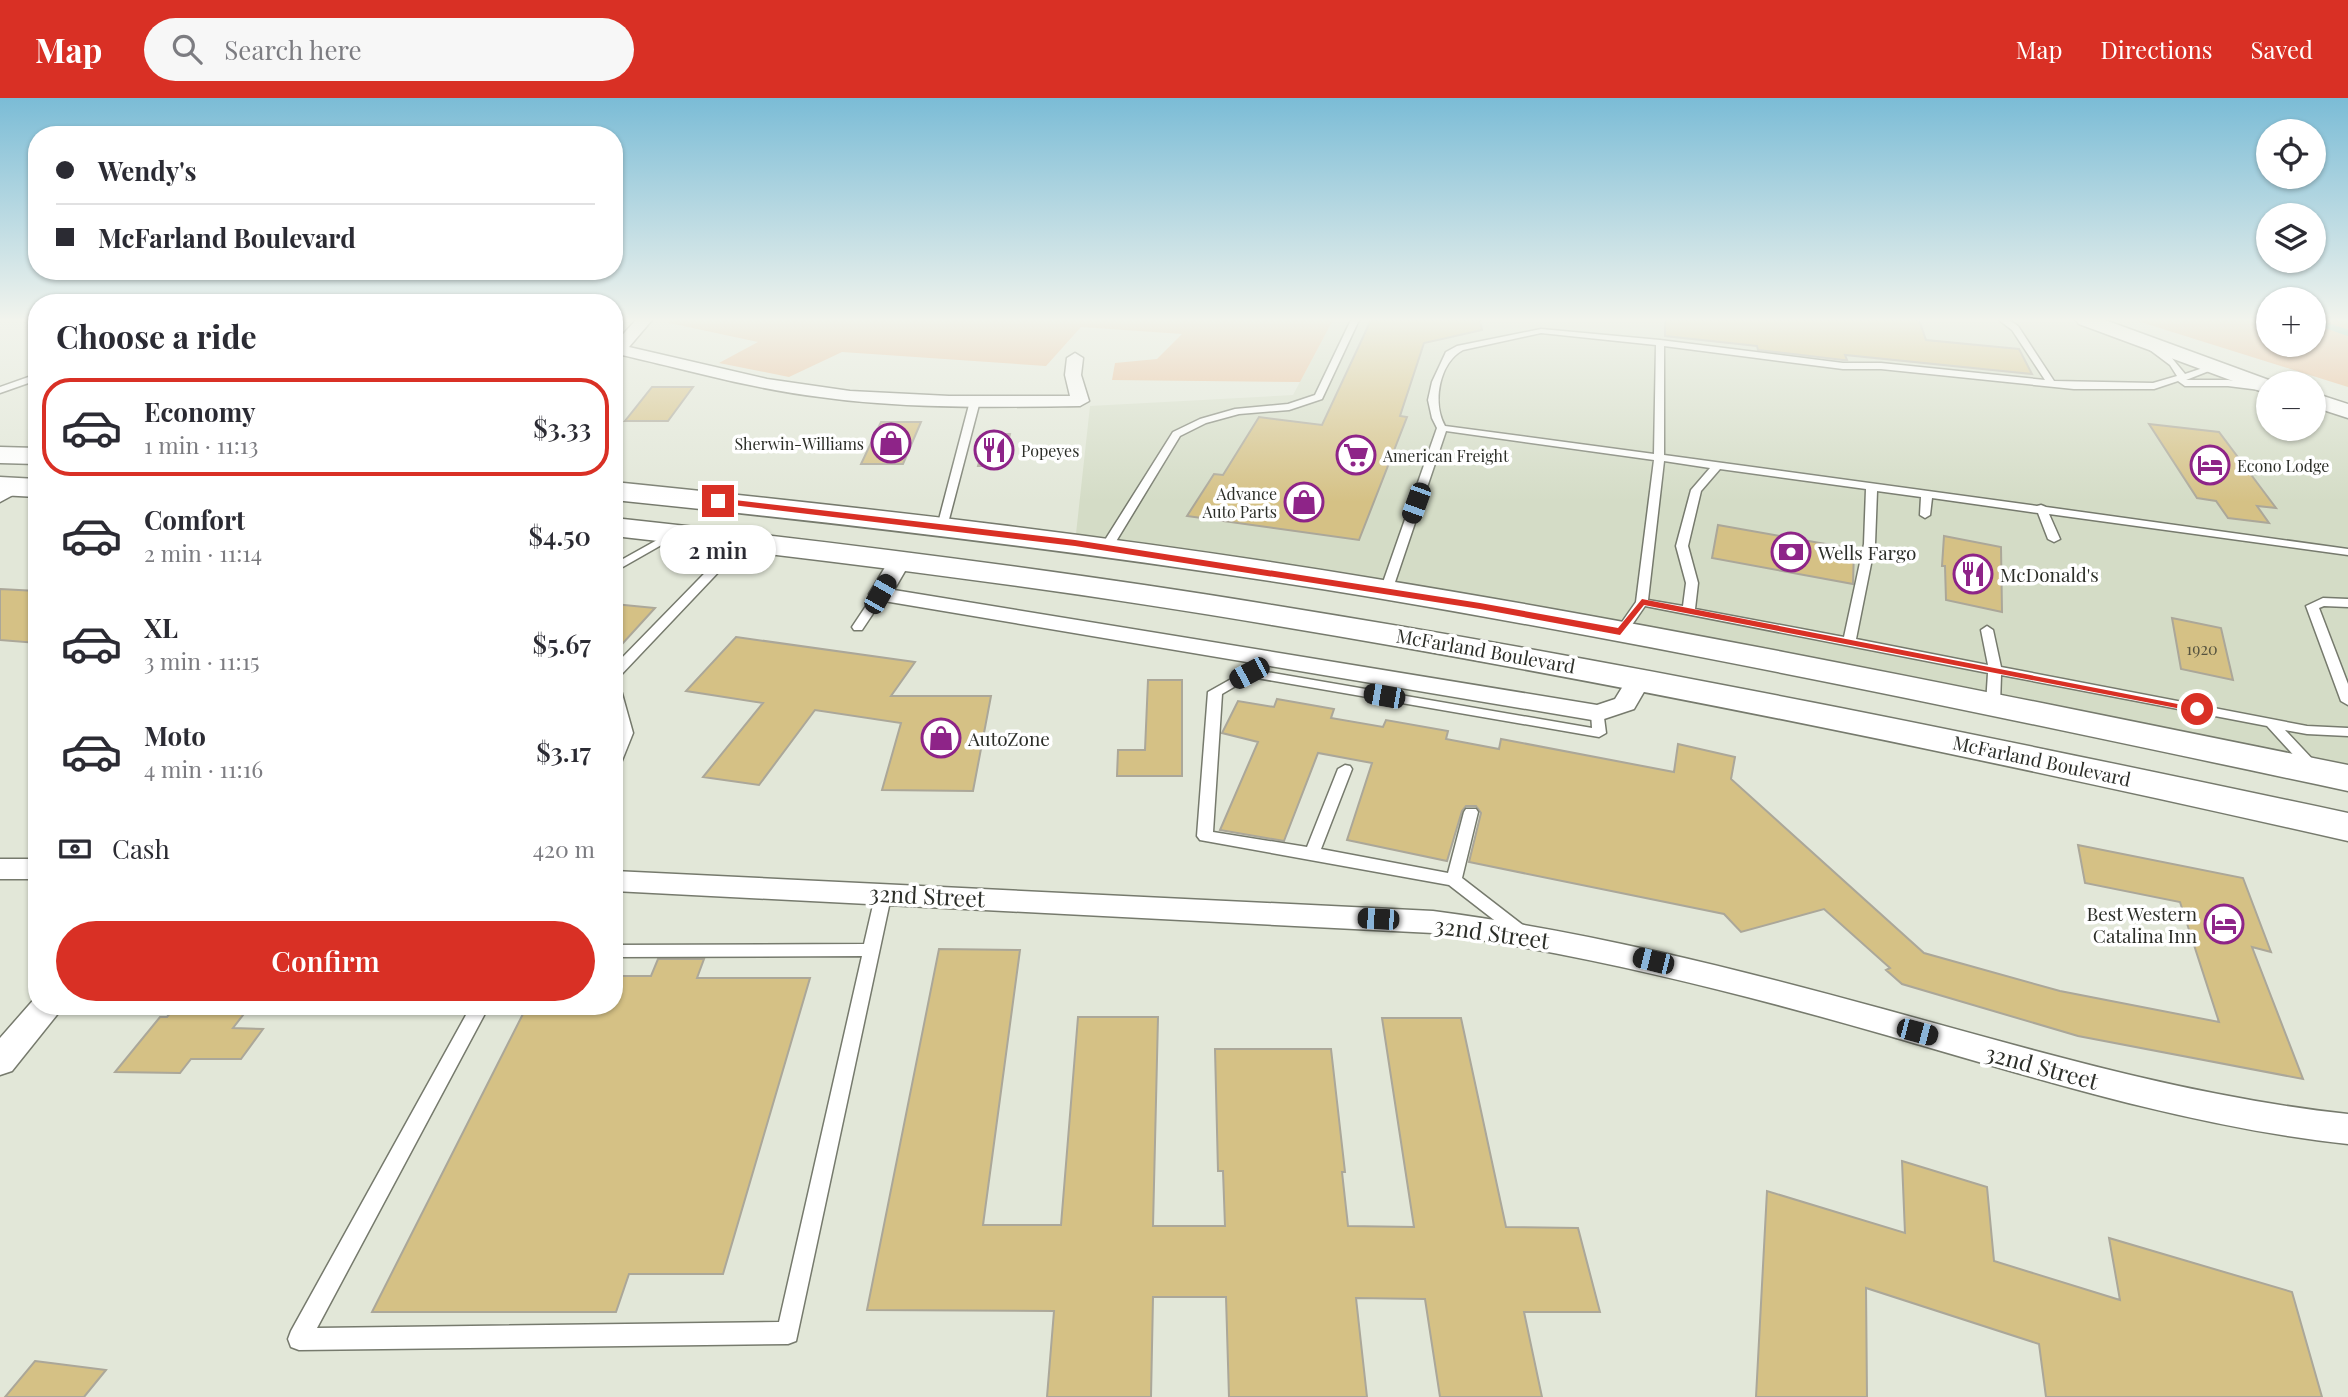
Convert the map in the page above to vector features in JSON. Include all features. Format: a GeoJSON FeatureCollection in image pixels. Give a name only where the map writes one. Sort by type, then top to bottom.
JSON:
{"type":"FeatureCollection","features":[{"type":"Feature","properties":{"kind":"highway"},"geometry":{"type":"LineString","coordinates":[[0,455],[24,475]]}},
{"type":"Feature","properties":{"kind":"highway"},"geometry":{"type":"LineString","coordinates":[[623,492],[1106,548],[1386,591],[1620,632],[1994,687],[2332,775]]}},
{"type":"Feature","properties":{"kind":"highway","name":"McFarland Boulevard"},"geometry":{"type":"LineString","coordinates":[[623,528],[901,559],[1212,603],[1640,678],[2007,751],[2348,827]]}},
{"type":"Feature","properties":{"kind":"highway"},"geometry":{"type":"LineString","coordinates":[[1212,603],[1294,599],[1358,606],[1376,603],[1386,591]]}},
{"type":"Feature","properties":{"kind":"street"},"geometry":{"type":"LineString","coordinates":[[761,381],[807,390],[975,401],[1080,401],[1075,381]]}},
{"type":"Feature","properties":{"kind":"street"},"geometry":{"type":"LineString","coordinates":[[2326,404],[2348,411]]}},
{"type":"Feature","properties":{"kind":"street"},"geometry":{"type":"LineString","coordinates":[[901,559],[880,594],[1598,713],[1625,704],[1640,678]]}},
{"type":"Feature","properties":{"kind":"street"},"geometry":{"type":"LineString","coordinates":[[0,870],[28,869]]}},
{"type":"Feature","properties":{"kind":"street","name":"32nd Street"},"geometry":{"type":"LineString","coordinates":[[623,881],[884,892],[1433,922],[1608,950],[2203,1107],[2348,1129]]}},
{"type":"Feature","properties":{"kind":"street"},"geometry":{"type":"LineString","coordinates":[[0,1061],[40,1015]]}},
{"type":"Feature","properties":{"kind":"lane"},"geometry":{"type":"LineString","coordinates":[[0,390],[27,381]]}},
{"type":"Feature","properties":{"kind":"lane"},"geometry":{"type":"LineString","coordinates":[[1106,548],[1176,434],[1203,421],[1238,411],[1289,407],[1319,397],[1327,381]]}},
{"type":"Feature","properties":{"kind":"lane"},"geometry":{"type":"LineString","coordinates":[[1439,381],[1431,403],[1442,428],[2348,552]]}},
{"type":"Feature","properties":{"kind":"lane"},"geometry":{"type":"LineString","coordinates":[[1620,632],[1642,602],[1658,457],[1659,381]]}},
{"type":"Feature","properties":{"kind":"lane"},"geometry":{"type":"LineString","coordinates":[[2027,381],[2132,388],[2179,381]]}},
{"type":"Feature","properties":{"kind":"lane"},"geometry":{"type":"LineString","coordinates":[[2166,383],[2256,386]]}},
{"type":"Feature","properties":{"kind":"lane"},"geometry":{"type":"LineString","coordinates":[[942,527],[975,401]]}},
{"type":"Feature","properties":{"kind":"lane"},"geometry":{"type":"LineString","coordinates":[[1386,591],[1442,428]]}},
{"type":"Feature","properties":{"kind":"lane"},"geometry":{"type":"LineString","coordinates":[[1689,611],[1692,583],[1682,546],[1696,490],[1718,465]]}},
{"type":"Feature","properties":{"kind":"lane"},"geometry":{"type":"LineString","coordinates":[[1849,642],[1860,602],[1870,529],[1871,485]]}},
{"type":"Feature","properties":{"kind":"lane"},"geometry":{"type":"LineString","coordinates":[[1925,515],[1927,493]]}},
{"type":"Feature","properties":{"kind":"lane"},"geometry":{"type":"LineString","coordinates":[[2041,509],[2054,539]]}},
{"type":"Feature","properties":{"kind":"lane"},"geometry":{"type":"LineString","coordinates":[[623,564],[675,533]]}},
{"type":"Feature","properties":{"kind":"lane"},"geometry":{"type":"LineString","coordinates":[[623,665],[743,540]]}},
{"type":"Feature","properties":{"kind":"lane"},"geometry":{"type":"LineString","coordinates":[[858,626],[880,594]]}},
{"type":"Feature","properties":{"kind":"lane"},"geometry":{"type":"LineString","coordinates":[[2348,603],[2323,601],[2312,606],[2348,701]]}},
{"type":"Feature","properties":{"kind":"lane"},"geometry":{"type":"LineString","coordinates":[[1642,602],[1849,642],[1994,687],[2307,730],[2348,732]]}},
{"type":"Feature","properties":{"kind":"lane"},"geometry":{"type":"LineString","coordinates":[[1987,630],[1994,687]]}},
{"type":"Feature","properties":{"kind":"lane"},"geometry":{"type":"LineString","coordinates":[[1527,936],[1454,880],[1205,836],[1215,692],[1249,673],[1599,733],[1598,713]]}},
{"type":"Feature","properties":{"kind":"lane"},"geometry":{"type":"LineString","coordinates":[[623,722],[626,733],[623,740]]}},
{"type":"Feature","properties":{"kind":"lane"},"geometry":{"type":"LineString","coordinates":[[2271,723],[2332,775]]}},
{"type":"Feature","properties":{"kind":"lane"},"geometry":{"type":"LineString","coordinates":[[1312,853],[1345,769]]}},
{"type":"Feature","properties":{"kind":"lane"},"geometry":{"type":"LineString","coordinates":[[1454,880],[1471,812]]}},
{"type":"Feature","properties":{"kind":"lane"},"geometry":{"type":"LineString","coordinates":[[475,1015],[299,1339],[788,1333],[884,892]]}},
{"type":"Feature","properties":{"kind":"lane"},"geometry":{"type":"LineString","coordinates":[[623,951],[871,950]]}},
{"type":"Feature","properties":{"kind":"shaded area"},"geometry":{"type":"Polygon","coordinates":[[[1170,381],[1301,381],[1300,382],[1170,381]]]}},
{"type":"Feature","properties":{"kind":"shaded area"},"geometry":{"type":"Polygon","coordinates":[[[1301,381],[2253,381],[2256,382],[2256,441],[2326,441],[2326,404],[2348,411],[2348,778],[1965,698],[1075,543],[1090,406],[1293,395],[1301,381]]]}},
{"type":"Feature","properties":{"kind":"shaded area"},"geometry":{"type":"Polygon","coordinates":[[[2328,381],[2348,381],[2348,387],[2328,381]]]}},
{"type":"Feature","properties":{"kind":"building"},"geometry":{"type":"Polygon","coordinates":[[[1343,381],[1412,381],[1400,416],[1407,417],[1359,540],[1187,516],[1214,474],[1223,475],[1259,417],[1322,425],[1343,381]]]}},
{"type":"Feature","properties":{"kind":"building"},"geometry":{"type":"Polygon","coordinates":[[[652,387],[693,387],[668,421],[625,421],[652,387]]]}},
{"type":"Feature","properties":{"kind":"building","name":"Sherwin-Williams"},"geometry":{"type":"Polygon","coordinates":[[[881,422],[921,422],[903,464],[861,464],[881,422]]]}},
{"type":"Feature","properties":{"kind":"building","name":"Econo Lodge"},"geometry":{"type":"Polygon","coordinates":[[[2149,424],[2219,432],[2276,508],[2257,506],[2269,523],[2228,518],[2216,501],[2197,498],[2149,424]]]}},
{"type":"Feature","properties":{"kind":"building","name":"Popeyes"},"geometry":{"type":"Polygon","coordinates":[[[987,434],[1010,434],[1003,466],[978,466],[987,434]]]}},
{"type":"Feature","properties":{"kind":"building"},"geometry":{"type":"Polygon","coordinates":[[[1718,525],[1854,549],[1853,584],[1712,558],[1718,525]]]}},
{"type":"Feature","properties":{"kind":"building","name":"McDonald's"},"geometry":{"type":"Polygon","coordinates":[[[1944,536],[2001,547],[2002,612],[1946,600],[1945,566],[1942,566],[1944,536]]]}},
{"type":"Feature","properties":{"kind":"building"},"geometry":{"type":"Polygon","coordinates":[[[0,589],[28,591],[28,642],[0,640],[0,589]]]}},
{"type":"Feature","properties":{"kind":"building"},"geometry":{"type":"Polygon","coordinates":[[[623,605],[655,608],[623,643],[623,605]]]}},
{"type":"Feature","properties":{"kind":"building"},"geometry":{"type":"Polygon","coordinates":[[[2172,618],[2221,628],[2233,680],[2181,669],[2172,618]]]}},
{"type":"Feature","properties":{"kind":"building"},"geometry":{"type":"Polygon","coordinates":[[[736,637],[915,662],[891,696],[991,696],[973,791],[882,790],[901,723],[815,710],[759,785],[703,777],[763,703],[686,691],[736,637]]]}},
{"type":"Feature","properties":{"kind":"building"},"geometry":{"type":"Polygon","coordinates":[[[1148,680],[1182,680],[1182,776],[1117,776],[1118,750],[1145,750],[1148,680]]]}},
{"type":"Feature","properties":{"kind":"building"},"geometry":{"type":"Polygon","coordinates":[[[1277,699],[1334,709],[1331,718],[1383,727],[1386,720],[1448,731],[1446,739],[1499,749],[1501,739],[1674,772],[1678,744],[1735,757],[1731,779],[1924,953],[2060,991],[2219,1022],[2180,902],[2085,883],[2078,845],[2243,878],[2271,952],[2252,947],[2303,1079],[2078,1036],[1902,984],[1886,970],[1890,968],[1824,909],[1741,932],[1724,914],[1469,862],[1481,813],[1476,806],[1466,806],[1462,811],[1447,861],[1347,840],[1372,763],[1318,753],[1284,841],[1220,830],[1258,742],[1222,733],[1238,701],[1274,707],[1277,699]]]}},
{"type":"Feature","properties":{"kind":"building"},"geometry":{"type":"Polygon","coordinates":[[[939,949],[1020,950],[983,1225],[1061,1225],[1078,1017],[1158,1017],[1153,1226],[1225,1226],[1223,1171],[1218,1171],[1215,1049],[1331,1049],[1345,1172],[1342,1172],[1348,1226],[1414,1227],[1382,1018],[1461,1018],[1506,1227],[1578,1228],[1600,1312],[1524,1312],[1542,1397],[1440,1397],[1425,1299],[1356,1298],[1367,1397],[1229,1397],[1226,1297],[1153,1297],[1151,1397],[1047,1397],[1054,1311],[867,1310],[939,949]]]}},
{"type":"Feature","properties":{"kind":"building"},"geometry":{"type":"Polygon","coordinates":[[[658,959],[704,959],[697,978],[810,978],[723,1274],[629,1274],[616,1312],[372,1312],[522,1015],[623,1015],[623,976],[651,976],[658,959]]]}},
{"type":"Feature","properties":{"kind":"building"},"geometry":{"type":"Polygon","coordinates":[[[243,1015],[233,1028],[263,1029],[241,1059],[191,1059],[180,1073],[115,1072],[160,1017],[243,1015]]]}},
{"type":"Feature","properties":{"kind":"building"},"geometry":{"type":"Polygon","coordinates":[[[1902,1161],[1987,1187],[1994,1261],[2120,1300],[2109,1238],[2292,1292],[2322,1397],[2046,1397],[2039,1344],[1866,1288],[1867,1397],[1756,1397],[1767,1191],[1905,1233],[1902,1161]]]}},
{"type":"Feature","properties":{"kind":"building"},"geometry":{"type":"Polygon","coordinates":[[[35,1361],[106,1370],[84,1397],[5,1397],[35,1361]]]}},
{"type":"Feature","properties":{"kind":"place","name":"Sherwin-Williams"},"geometry":{"type":"Point","coordinates":[891,443]}},
{"type":"Feature","properties":{"kind":"place","name":"Popeyes"},"geometry":{"type":"Point","coordinates":[994,450]}},
{"type":"Feature","properties":{"kind":"place","name":"American Freight"},"geometry":{"type":"Point","coordinates":[1356,455]}},
{"type":"Feature","properties":{"kind":"place","name":"Econo Lodge"},"geometry":{"type":"Point","coordinates":[2210,465]}},
{"type":"Feature","properties":{"kind":"place","name":"Advance Auto Parts"},"geometry":{"type":"Point","coordinates":[1304,502]}},
{"type":"Feature","properties":{"kind":"place","name":"Wells Fargo"},"geometry":{"type":"Point","coordinates":[1791,552]}},
{"type":"Feature","properties":{"kind":"place","name":"McDonald's"},"geometry":{"type":"Point","coordinates":[1973,574]}},
{"type":"Feature","properties":{"kind":"place","name":"AutoZone"},"geometry":{"type":"Point","coordinates":[941,738]}},
{"type":"Feature","properties":{"kind":"place","name":"Best Western Catalina Inn"},"geometry":{"type":"Point","coordinates":[2224,924]}},
{"type":"Feature","properties":{"kind":"route"},"geometry":{"type":"LineString","coordinates":[[718,501],[1075,543],[1480,606],[1620,632],[1642,602],[2197,709]]}}]}
